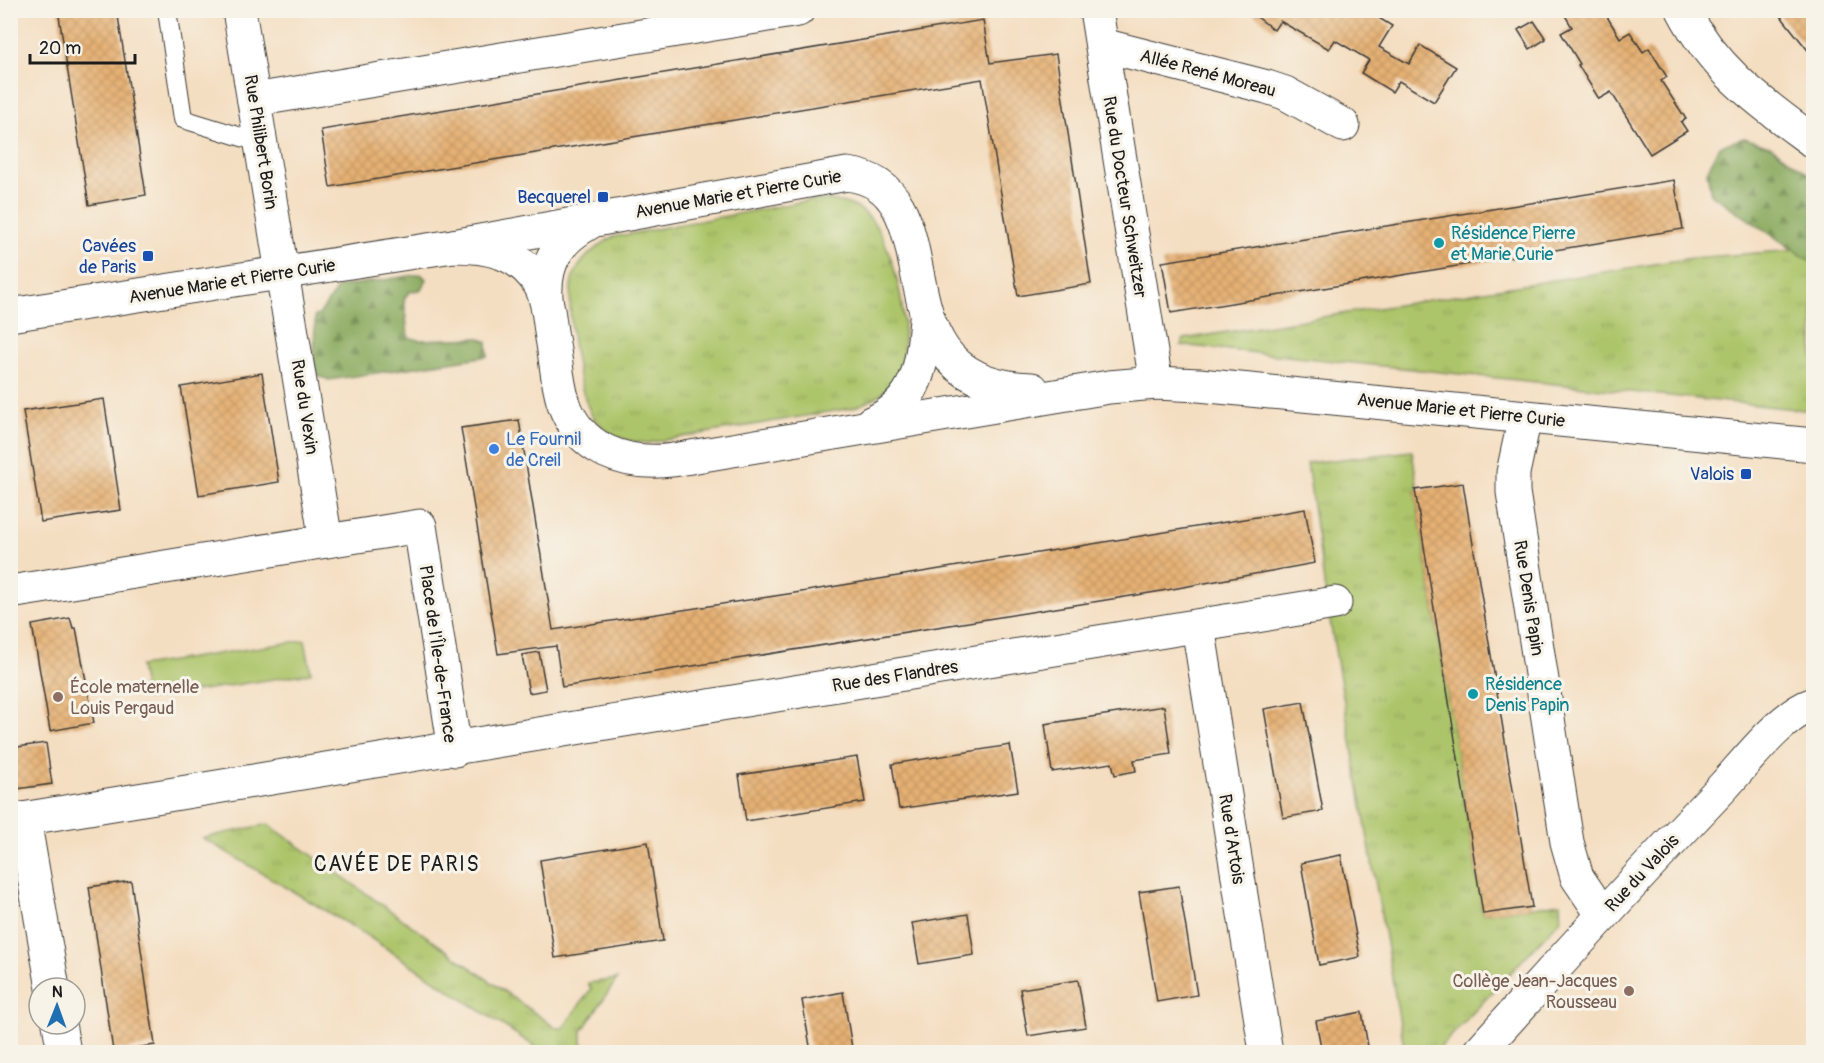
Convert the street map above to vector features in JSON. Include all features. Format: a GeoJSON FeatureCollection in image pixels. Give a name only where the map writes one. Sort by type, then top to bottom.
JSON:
{"type":"FeatureCollection","features":[{"type":"Feature","properties":{"kind":"street","name":"Rue Philibert Borin"},"geometry":{"type":"LineString","coordinates":[[239,10],[283,273]]}},
{"type":"Feature","properties":{"kind":"street"},"geometry":{"type":"LineString","coordinates":[[254,100],[798,10]]}},
{"type":"Feature","properties":{"kind":"street","name":"Rue du Docteur Schweitzer"},"geometry":{"type":"LineString","coordinates":[[1096,10],[1155,383]]}},
{"type":"Feature","properties":{"kind":"street"},"geometry":{"type":"LineString","coordinates":[[1683,10],[1702,43],[1730,76],[1814,142]]}},
{"type":"Feature","properties":{"kind":"street","name":"Allée René Moreau"},"geometry":{"type":"LineString","coordinates":[[1102,45],[1285,93],[1343,126]]}},
{"type":"Feature","properties":{"kind":"street","name":"Avenue Marie et Pierre Curie"},"geometry":{"type":"LineString","coordinates":[[10,315],[453,246],[832,176],[858,176],[883,191],[902,214],[911,242],[926,318],[921,362],[912,390],[892,411],[855,429]]}},
{"type":"Feature","properties":{"kind":"street"},"geometry":{"type":"LineString","coordinates":[[546,298],[548,266],[557,248],[571,234],[596,220]]}},
{"type":"Feature","properties":{"kind":"street","name":"Avenue Marie et Pierre Curie"},"geometry":{"type":"LineString","coordinates":[[453,246],[484,247],[513,258],[534,278],[546,298],[562,400],[569,416],[592,443],[608,453],[640,463],[1109,387]]}},
{"type":"Feature","properties":{"kind":"street","name":"Rue du Vexin"},"geometry":{"type":"LineString","coordinates":[[283,273],[326,541]]}},
{"type":"Feature","properties":{"kind":"street","name":"Avenue Marie et Pierre Curie"},"geometry":{"type":"LineString","coordinates":[[926,318],[951,360],[991,384],[1030,389],[1155,383],[1211,386],[1814,445]]}},
{"type":"Feature","properties":{"kind":"street","name":"Rue Denis Papin"},"geometry":{"type":"LineString","coordinates":[[1525,417],[1513,472],[1513,492],[1567,842],[1577,877],[1602,914]]}},
{"type":"Feature","properties":{"kind":"street","name":"Place de l'Île-de-France"},"geometry":{"type":"LineString","coordinates":[[10,592],[420,526],[455,750],[17,820]]}},
{"type":"Feature","properties":{"kind":"street","name":"Rue des Flandres"},"geometry":{"type":"LineString","coordinates":[[455,750],[1335,603]]}},
{"type":"Feature","properties":{"kind":"street","name":"Rue d'Artois"},"geometry":{"type":"LineString","coordinates":[[1198,626],[1257,1051]]}},
{"type":"Feature","properties":{"kind":"street","name":"Rue du Valois"},"geometry":{"type":"LineString","coordinates":[[1479,1053],[1602,914],[1764,744],[1796,713],[1814,704]]}},
{"type":"Feature","properties":{"kind":"street"},"geometry":{"type":"LineString","coordinates":[[17,820],[50,976]]}},
{"type":"Feature","properties":{"kind":"street"},"geometry":{"type":"LineString","coordinates":[[61,1036],[64,1053]]}},
{"type":"Feature","properties":{"kind":"lane"},"geometry":{"type":"LineString","coordinates":[[167,10],[183,119],[261,143]]}},
{"type":"Feature","properties":{"kind":"green space"},"geometry":{"type":"Polygon","coordinates":[[[1744,138],[1770,146],[1813,177],[1813,263],[1711,194],[1707,172],[1719,146],[1744,138]]]}},
{"type":"Feature","properties":{"kind":"green space"},"geometry":{"type":"Polygon","coordinates":[[[817,199],[842,202],[860,209],[876,226],[886,245],[900,292],[904,340],[902,361],[892,383],[871,400],[852,408],[647,443],[618,436],[599,424],[588,407],[583,391],[571,326],[571,287],[577,269],[586,257],[613,237],[817,199]]]}},
{"type":"Feature","properties":{"kind":"green space"},"geometry":{"type":"Polygon","coordinates":[[[1796,250],[1813,263],[1813,411],[1181,345],[1184,339],[1692,258],[1796,250]]]}},
{"type":"Feature","properties":{"kind":"green space"},"geometry":{"type":"Polygon","coordinates":[[[421,274],[426,279],[421,290],[409,292],[404,299],[408,337],[419,340],[480,338],[487,342],[488,356],[329,380],[319,376],[314,363],[315,316],[319,315],[338,287],[421,274]]]}},
{"type":"Feature","properties":{"kind":"green space"},"geometry":{"type":"Polygon","coordinates":[[[1412,451],[1418,490],[1415,491],[1483,914],[1560,903],[1561,919],[1436,1052],[1405,1052],[1327,604],[1307,463],[1412,451]]]}},
{"type":"Feature","properties":{"kind":"green space"},"geometry":{"type":"Polygon","coordinates":[[[305,640],[311,673],[146,699],[140,666],[305,640]]]}},
{"type":"Feature","properties":{"kind":"green space"},"geometry":{"type":"Polygon","coordinates":[[[268,824],[556,1028],[563,1028],[591,989],[588,983],[617,979],[582,1031],[582,1044],[595,1052],[543,1052],[363,933],[203,838],[268,824]]]}},
{"type":"Feature","properties":{"kind":"building"},"geometry":{"type":"Polygon","coordinates":[[[58,10],[117,10],[146,195],[89,205],[58,10]]]}},
{"type":"Feature","properties":{"kind":"building"},"geometry":{"type":"Polygon","coordinates":[[[1248,10],[1347,10],[1351,13],[1353,10],[1366,10],[1392,26],[1379,47],[1409,64],[1420,45],[1456,67],[1434,102],[1399,81],[1392,92],[1361,73],[1369,60],[1335,40],[1329,49],[1280,21],[1274,30],[1248,10]]]}},
{"type":"Feature","properties":{"kind":"building"},"geometry":{"type":"Polygon","coordinates":[[[1565,10],[1603,10],[1620,38],[1630,32],[1643,52],[1649,48],[1667,77],[1661,81],[1686,119],[1681,122],[1687,131],[1650,154],[1611,92],[1599,99],[1578,65],[1580,64],[1561,33],[1572,27],[1563,12],[1565,10]]]}},
{"type":"Feature","properties":{"kind":"building"},"geometry":{"type":"Polygon","coordinates":[[[1776,10],[1814,10],[1814,58],[1776,10]]]}},
{"type":"Feature","properties":{"kind":"building"},"geometry":{"type":"Polygon","coordinates":[[[983,20],[990,63],[1056,54],[1091,284],[1018,296],[982,79],[330,187],[321,130],[983,20]]]}},
{"type":"Feature","properties":{"kind":"building"},"geometry":{"type":"Polygon","coordinates":[[[1534,21],[1546,39],[1530,49],[1518,30],[1534,21]]]}},
{"type":"Feature","properties":{"kind":"building","name":"Résidence Pierre et Marie Curie"},"geometry":{"type":"Polygon","coordinates":[[[1674,180],[1683,229],[1171,313],[1162,262],[1674,180]]]}},
{"type":"Feature","properties":{"kind":"building"},"geometry":{"type":"Polygon","coordinates":[[[262,373],[279,482],[199,495],[181,387],[262,373]]]}},
{"type":"Feature","properties":{"kind":"building"},"geometry":{"type":"Polygon","coordinates":[[[104,399],[121,510],[41,522],[23,411],[104,399]]]}},
{"type":"Feature","properties":{"kind":"building"},"geometry":{"type":"Polygon","coordinates":[[[519,420],[553,630],[801,592],[1305,509],[1315,563],[1156,592],[562,687],[556,646],[498,654],[461,428],[519,420]]]}},
{"type":"Feature","properties":{"kind":"building","name":"Résidence Denis Papin"},"geometry":{"type":"Polygon","coordinates":[[[1463,483],[1532,907],[1483,914],[1415,490],[1463,483]]]}},
{"type":"Feature","properties":{"kind":"building"},"geometry":{"type":"Polygon","coordinates":[[[70,618],[73,628],[76,628],[94,723],[50,731],[32,625],[70,618]]]}},
{"type":"Feature","properties":{"kind":"building"},"geometry":{"type":"Polygon","coordinates":[[[539,652],[546,690],[529,693],[522,655],[539,652]]]}},
{"type":"Feature","properties":{"kind":"building"},"geometry":{"type":"Polygon","coordinates":[[[1303,702],[1323,811],[1283,818],[1264,709],[1303,702]]]}},
{"type":"Feature","properties":{"kind":"building"},"geometry":{"type":"Polygon","coordinates":[[[1164,706],[1171,754],[1134,760],[1136,771],[1115,775],[1112,763],[1052,772],[1045,724],[1164,706]]]}},
{"type":"Feature","properties":{"kind":"building"},"geometry":{"type":"Polygon","coordinates":[[[46,743],[52,784],[10,790],[10,748],[46,743]]]}},
{"type":"Feature","properties":{"kind":"building"},"geometry":{"type":"Polygon","coordinates":[[[1010,745],[1018,791],[899,809],[892,764],[1010,745]]]}},
{"type":"Feature","properties":{"kind":"building"},"geometry":{"type":"Polygon","coordinates":[[[857,757],[865,802],[746,821],[739,775],[857,757]]]}},
{"type":"Feature","properties":{"kind":"building"},"geometry":{"type":"Polygon","coordinates":[[[648,842],[663,941],[555,958],[540,860],[648,842]]]}},
{"type":"Feature","properties":{"kind":"building"},"geometry":{"type":"Polygon","coordinates":[[[1341,855],[1360,957],[1319,965],[1301,863],[1341,855]]]}},
{"type":"Feature","properties":{"kind":"building"},"geometry":{"type":"Polygon","coordinates":[[[131,881],[155,1045],[113,1051],[89,887],[131,881]]]}},
{"type":"Feature","properties":{"kind":"building"},"geometry":{"type":"Polygon","coordinates":[[[1179,886],[1197,995],[1157,1002],[1139,892],[1179,886]]]}},
{"type":"Feature","properties":{"kind":"building"},"geometry":{"type":"Polygon","coordinates":[[[968,914],[974,955],[919,964],[912,923],[968,914]]]}},
{"type":"Feature","properties":{"kind":"building"},"geometry":{"type":"Polygon","coordinates":[[[1078,980],[1086,1027],[1028,1036],[1020,989],[1078,980]]]}},
{"type":"Feature","properties":{"kind":"building"},"geometry":{"type":"Polygon","coordinates":[[[843,992],[852,1048],[811,1052],[802,1000],[843,992]]]}},
{"type":"Feature","properties":{"kind":"building"},"geometry":{"type":"Polygon","coordinates":[[[1362,1012],[1369,1052],[1322,1052],[1316,1021],[1362,1012]]]}},
{"type":"Feature","properties":{"kind":"place","name":"Becquerel"},"geometry":{"type":"Point","coordinates":[603,197]}},
{"type":"Feature","properties":{"kind":"place","name":"Résidence Pierre et Marie Curie"},"geometry":{"type":"Point","coordinates":[1439,243]}},
{"type":"Feature","properties":{"kind":"place","name":"Cavées de Paris"},"geometry":{"type":"Point","coordinates":[148,256]}},
{"type":"Feature","properties":{"kind":"place","name":"Le Fournil de Creil"},"geometry":{"type":"Point","coordinates":[494,449]}},
{"type":"Feature","properties":{"kind":"place","name":"Valois"},"geometry":{"type":"Point","coordinates":[1746,474]}},
{"type":"Feature","properties":{"kind":"place","name":"Résidence Denis Papin"},"geometry":{"type":"Point","coordinates":[1473,694]}},
{"type":"Feature","properties":{"kind":"place","name":"École maternelle Louis Pergaud"},"geometry":{"type":"Point","coordinates":[58,697]}},
{"type":"Feature","properties":{"kind":"place","name":"Collège Jean-Jacques Rousseau"},"geometry":{"type":"Point","coordinates":[1629,991]}},
{"type":"Feature","properties":{"kind":"district","name":"CAVÉE DE PARIS"},"geometry":{"type":"Point","coordinates":[397,864]}}]}
